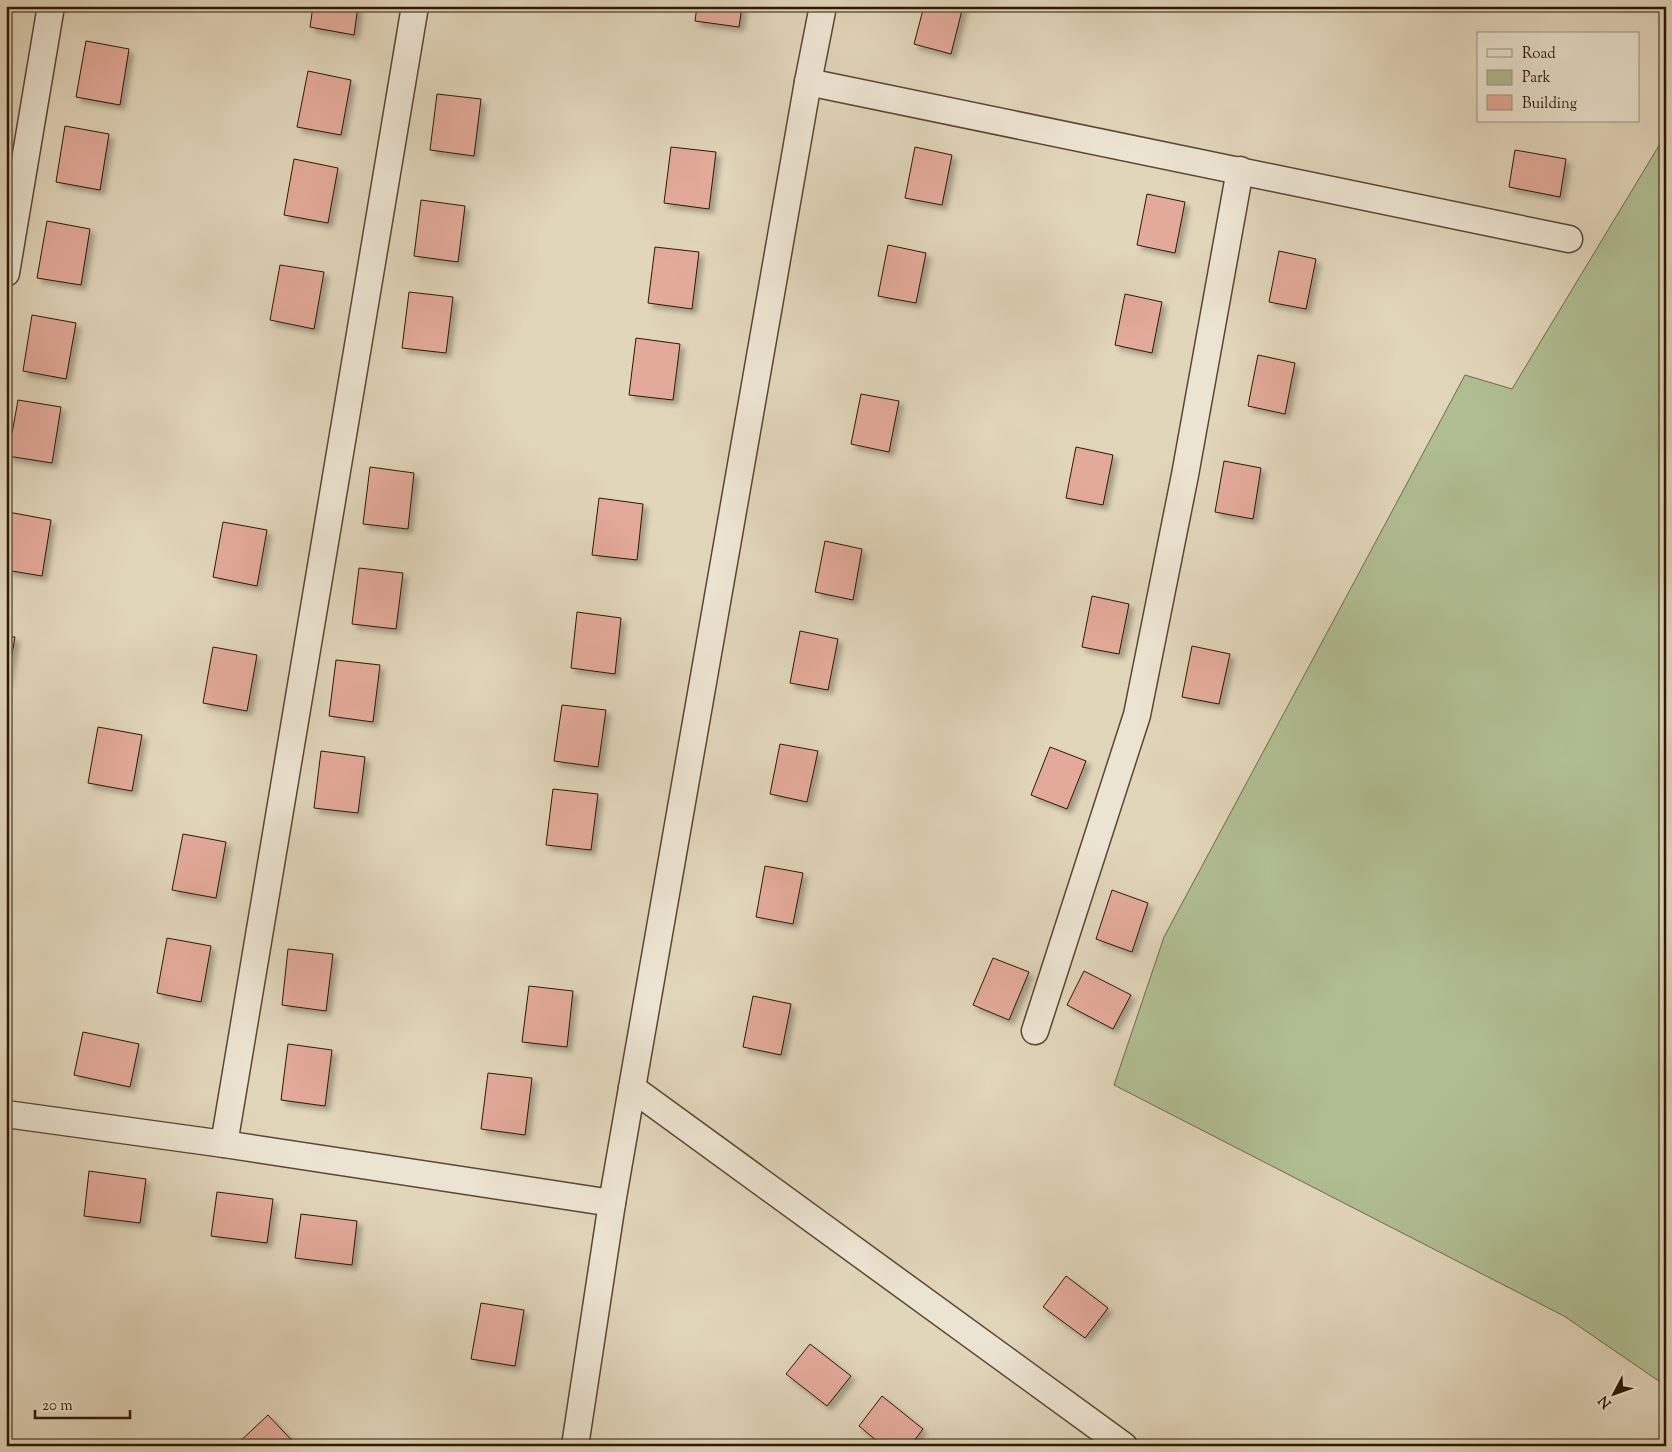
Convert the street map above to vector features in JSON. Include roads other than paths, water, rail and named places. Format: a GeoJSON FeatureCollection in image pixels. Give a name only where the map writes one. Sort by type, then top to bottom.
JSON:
{"type":"FeatureCollection","features":[{"type":"Feature","properties":{"kind":"street"},"geometry":{"type":"LineString","coordinates":[[6,273],[51,6]]}},
{"type":"Feature","properties":{"kind":"street"},"geometry":{"type":"LineString","coordinates":[[224,1144],[415,6]]}},
{"type":"Feature","properties":{"kind":"street"},"geometry":{"type":"LineString","coordinates":[[575,1446],[612,1203],[808,82],[823,6]]}},
{"type":"Feature","properties":{"kind":"street"},"geometry":{"type":"LineString","coordinates":[[808,82],[1569,239]]}},
{"type":"Feature","properties":{"kind":"street"},"geometry":{"type":"LineString","coordinates":[[1035,1031],[1137,715],[1185,476],[1240,170]]}},
{"type":"Feature","properties":{"kind":"street"},"geometry":{"type":"LineString","coordinates":[[632,1088],[1124,1446]]}},
{"type":"Feature","properties":{"kind":"street"},"geometry":{"type":"LineString","coordinates":[[6,1114],[224,1144],[612,1203]]}}]}
